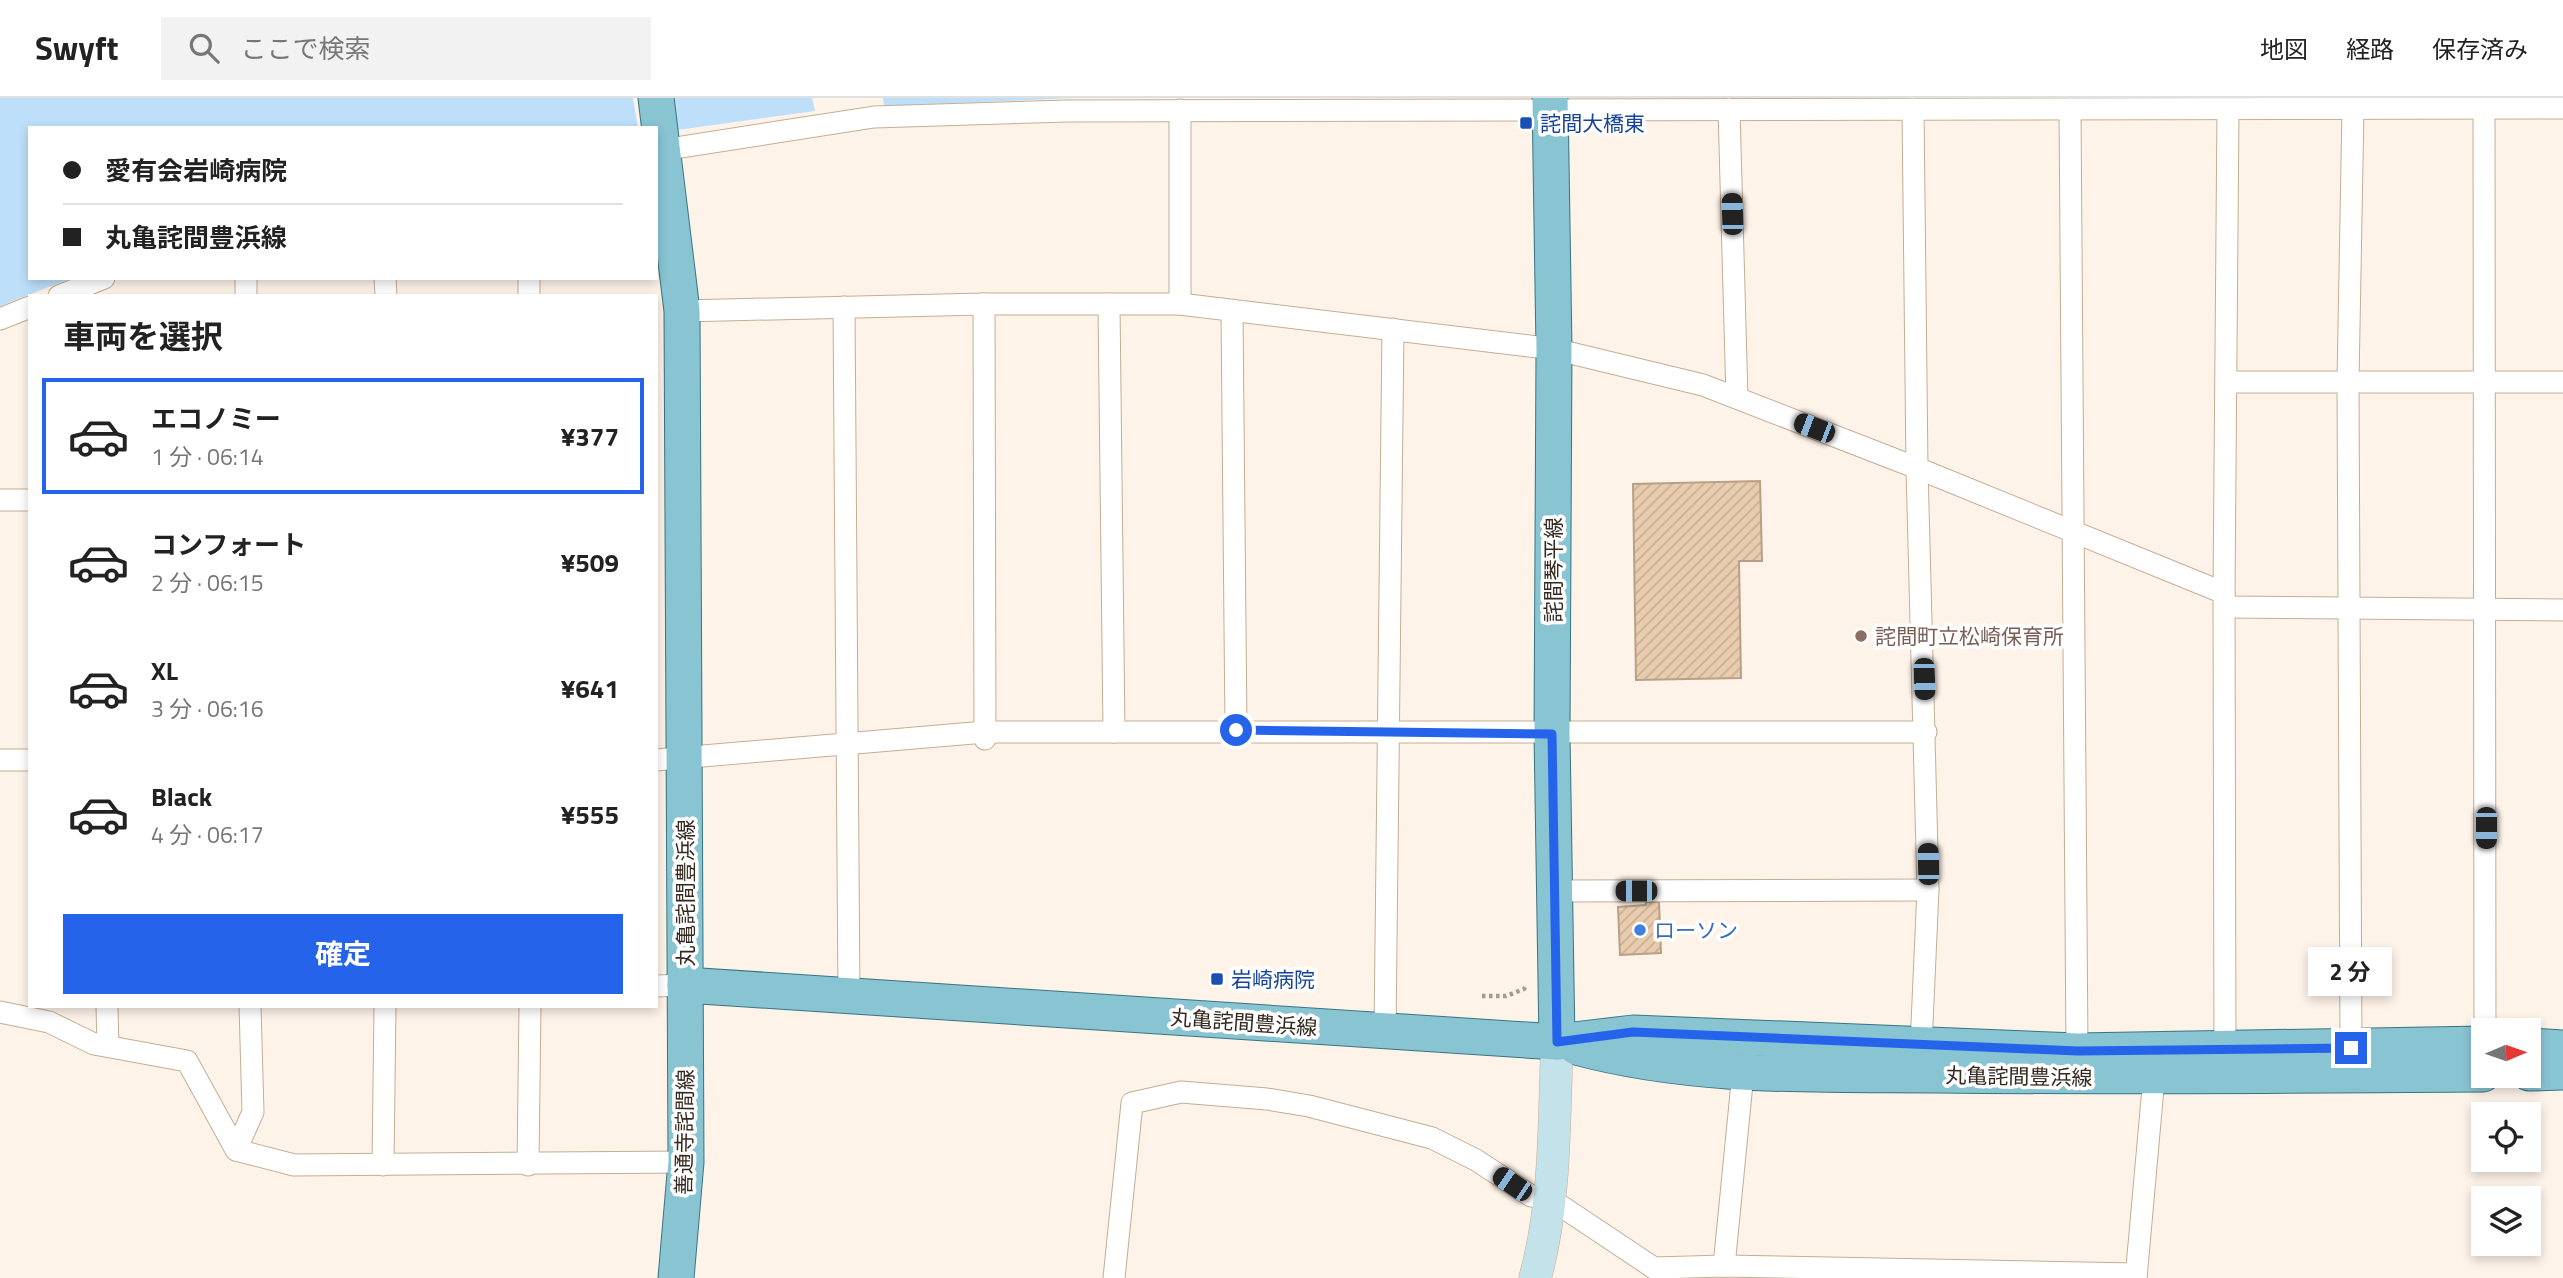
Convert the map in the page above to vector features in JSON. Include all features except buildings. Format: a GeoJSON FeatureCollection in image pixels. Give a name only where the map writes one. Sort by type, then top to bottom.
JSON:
{"type":"FeatureCollection","features":[{"type":"Feature","properties":{"kind":"main road","name":"丸亀詫間豊浜線"},"geometry":{"type":"LineString","coordinates":[[656,98],[660,150],[682,312],[671,760],[671,985],[1557,1042],[1633,1032],[2077,1051],[2225,1062],[2471,1073]]}},
{"type":"Feature","properties":{"kind":"main road","name":"詫間琴平線"},"geometry":{"type":"LineString","coordinates":[[1550,104],[1553,349],[1552,734],[1557,1042]]}},
{"type":"Feature","properties":{"kind":"main road","name":"善通寺詫間線"},"geometry":{"type":"LineString","coordinates":[[671,985],[686,1162],[676,1278]]}},
{"type":"Feature","properties":{"kind":"main road","name":"丸亀詫間豊浜線"},"geometry":{"type":"LineString","coordinates":[[1557,1042],[1631,1062],[1742,1073],[2154,1077],[2225,1062],[2351,1048],[2471,1044]]}},
{"type":"Feature","properties":{"kind":"main road"},"geometry":{"type":"LineString","coordinates":[[1535,1278],[1544,1245],[1549,1198],[1557,1042]]}},
{"type":"Feature","properties":{"kind":"main road"},"geometry":{"type":"LineString","coordinates":[[2541,1047],[2563,1048]]}},
{"type":"Feature","properties":{"kind":"main road"},"geometry":{"type":"LineString","coordinates":[[2541,1073],[2563,1072]]}},
{"type":"Feature","properties":{"kind":"street"},"geometry":{"type":"LineString","coordinates":[[660,150],[874,117],[1180,110],[1550,104],[1729,109],[2563,108]]}},
{"type":"Feature","properties":{"kind":"street"},"geometry":{"type":"LineString","coordinates":[[2225,1062],[2224,600],[2228,108]]}},
{"type":"Feature","properties":{"kind":"street"},"geometry":{"type":"LineString","coordinates":[[2351,1048],[2347,609],[2353,108]]}},
{"type":"Feature","properties":{"kind":"street"},"geometry":{"type":"LineString","coordinates":[[2484,108],[2485,1018]]}},
{"type":"Feature","properties":{"kind":"street"},"geometry":{"type":"LineString","coordinates":[[1729,109],[1737,398]]}},
{"type":"Feature","properties":{"kind":"street"},"geometry":{"type":"LineString","coordinates":[[1913,109],[1917,468],[1926,732],[1928,890],[1921,1046]]}},
{"type":"Feature","properties":{"kind":"street"},"geometry":{"type":"LineString","coordinates":[[2070,109],[2077,1051]]}},
{"type":"Feature","properties":{"kind":"street"},"geometry":{"type":"LineString","coordinates":[[1180,110],[1180,304]]}},
{"type":"Feature","properties":{"kind":"street"},"geometry":{"type":"LineString","coordinates":[[64,294],[101,280]]}},
{"type":"Feature","properties":{"kind":"street"},"geometry":{"type":"LineString","coordinates":[[682,312],[984,304],[1180,304],[1553,349],[1703,385],[1917,468],[2224,600],[2347,609],[2563,610]]}},
{"type":"Feature","properties":{"kind":"street"},"geometry":{"type":"LineString","coordinates":[[984,304],[985,736]]}},
{"type":"Feature","properties":{"kind":"street"},"geometry":{"type":"LineString","coordinates":[[1109,304],[1114,732]]}},
{"type":"Feature","properties":{"kind":"street"},"geometry":{"type":"LineString","coordinates":[[844,307],[849,998]]}},
{"type":"Feature","properties":{"kind":"street"},"geometry":{"type":"LineString","coordinates":[[0,319],[28,308]]}},
{"type":"Feature","properties":{"kind":"street"},"geometry":{"type":"LineString","coordinates":[[1232,312],[1236,730]]}},
{"type":"Feature","properties":{"kind":"street"},"geometry":{"type":"LineString","coordinates":[[1385,1031],[1391,732],[1393,329]]}},
{"type":"Feature","properties":{"kind":"street"},"geometry":{"type":"LineString","coordinates":[[2226,382],[2563,382]]}},
{"type":"Feature","properties":{"kind":"street"},"geometry":{"type":"LineString","coordinates":[[0,500],[28,500]]}},
{"type":"Feature","properties":{"kind":"street"},"geometry":{"type":"LineString","coordinates":[[671,760],[849,743],[1114,732],[1926,732]]}},
{"type":"Feature","properties":{"kind":"street"},"geometry":{"type":"LineString","coordinates":[[0,760],[28,760]]}},
{"type":"Feature","properties":{"kind":"street"},"geometry":{"type":"LineString","coordinates":[[1556,891],[1928,890]]}},
{"type":"Feature","properties":{"kind":"street"},"geometry":{"type":"LineString","coordinates":[[107,1008],[108,1046]]}},
{"type":"Feature","properties":{"kind":"street"},"geometry":{"type":"LineString","coordinates":[[236,1150],[253,1112],[250,1008]]}},
{"type":"Feature","properties":{"kind":"street"},"geometry":{"type":"LineString","coordinates":[[383,1165],[385,1008]]}},
{"type":"Feature","properties":{"kind":"street"},"geometry":{"type":"LineString","coordinates":[[528,1165],[530,1008]]}},
{"type":"Feature","properties":{"kind":"street"},"geometry":{"type":"LineString","coordinates":[[0,1012],[49,1022],[94,1044],[187,1062],[236,1150],[294,1165],[686,1162]]}},
{"type":"Feature","properties":{"kind":"street"},"geometry":{"type":"LineString","coordinates":[[1724,1266],[1742,1073]]}},
{"type":"Feature","properties":{"kind":"street"},"geometry":{"type":"LineString","coordinates":[[1114,1278],[1132,1103],[1181,1093],[1268,1099],[1387,1125],[1454,1147],[1531,1196],[1549,1198],[1661,1273],[1724,1266],[2136,1276],[2154,1077]]}},
{"type":"Feature","properties":{"kind":"water"},"geometry":{"type":"Polygon","coordinates":[[[0,98],[633,98],[638,126],[28,126],[28,280],[67,280],[0,306],[0,98]]]}},
{"type":"Feature","properties":{"kind":"water"},"geometry":{"type":"Polygon","coordinates":[[[672,98],[812,98],[815,111],[677,130],[672,98]]]}},
{"type":"Feature","properties":{"kind":"water"},"geometry":{"type":"Polygon","coordinates":[[[883,98],[1076,98],[884,106],[883,98]]]}},
{"type":"Feature","properties":{"kind":"place","name":"詫間大橋東"},"geometry":{"type":"Point","coordinates":[1526,123]}},
{"type":"Feature","properties":{"kind":"place","name":"詫間町立松崎保育所"},"geometry":{"type":"Point","coordinates":[1861,636]}},
{"type":"Feature","properties":{"kind":"place","name":"ローソン"},"geometry":{"type":"Point","coordinates":[1640,930]}},
{"type":"Feature","properties":{"kind":"place","name":"岩崎病院"},"geometry":{"type":"Point","coordinates":[1217,979]}},
{"type":"Feature","properties":{"kind":"route"},"geometry":{"type":"LineString","coordinates":[[1236,730],[1552,734],[1557,1042],[1633,1032],[2077,1051],[2323,1046],[2351,1048]]}}]}
